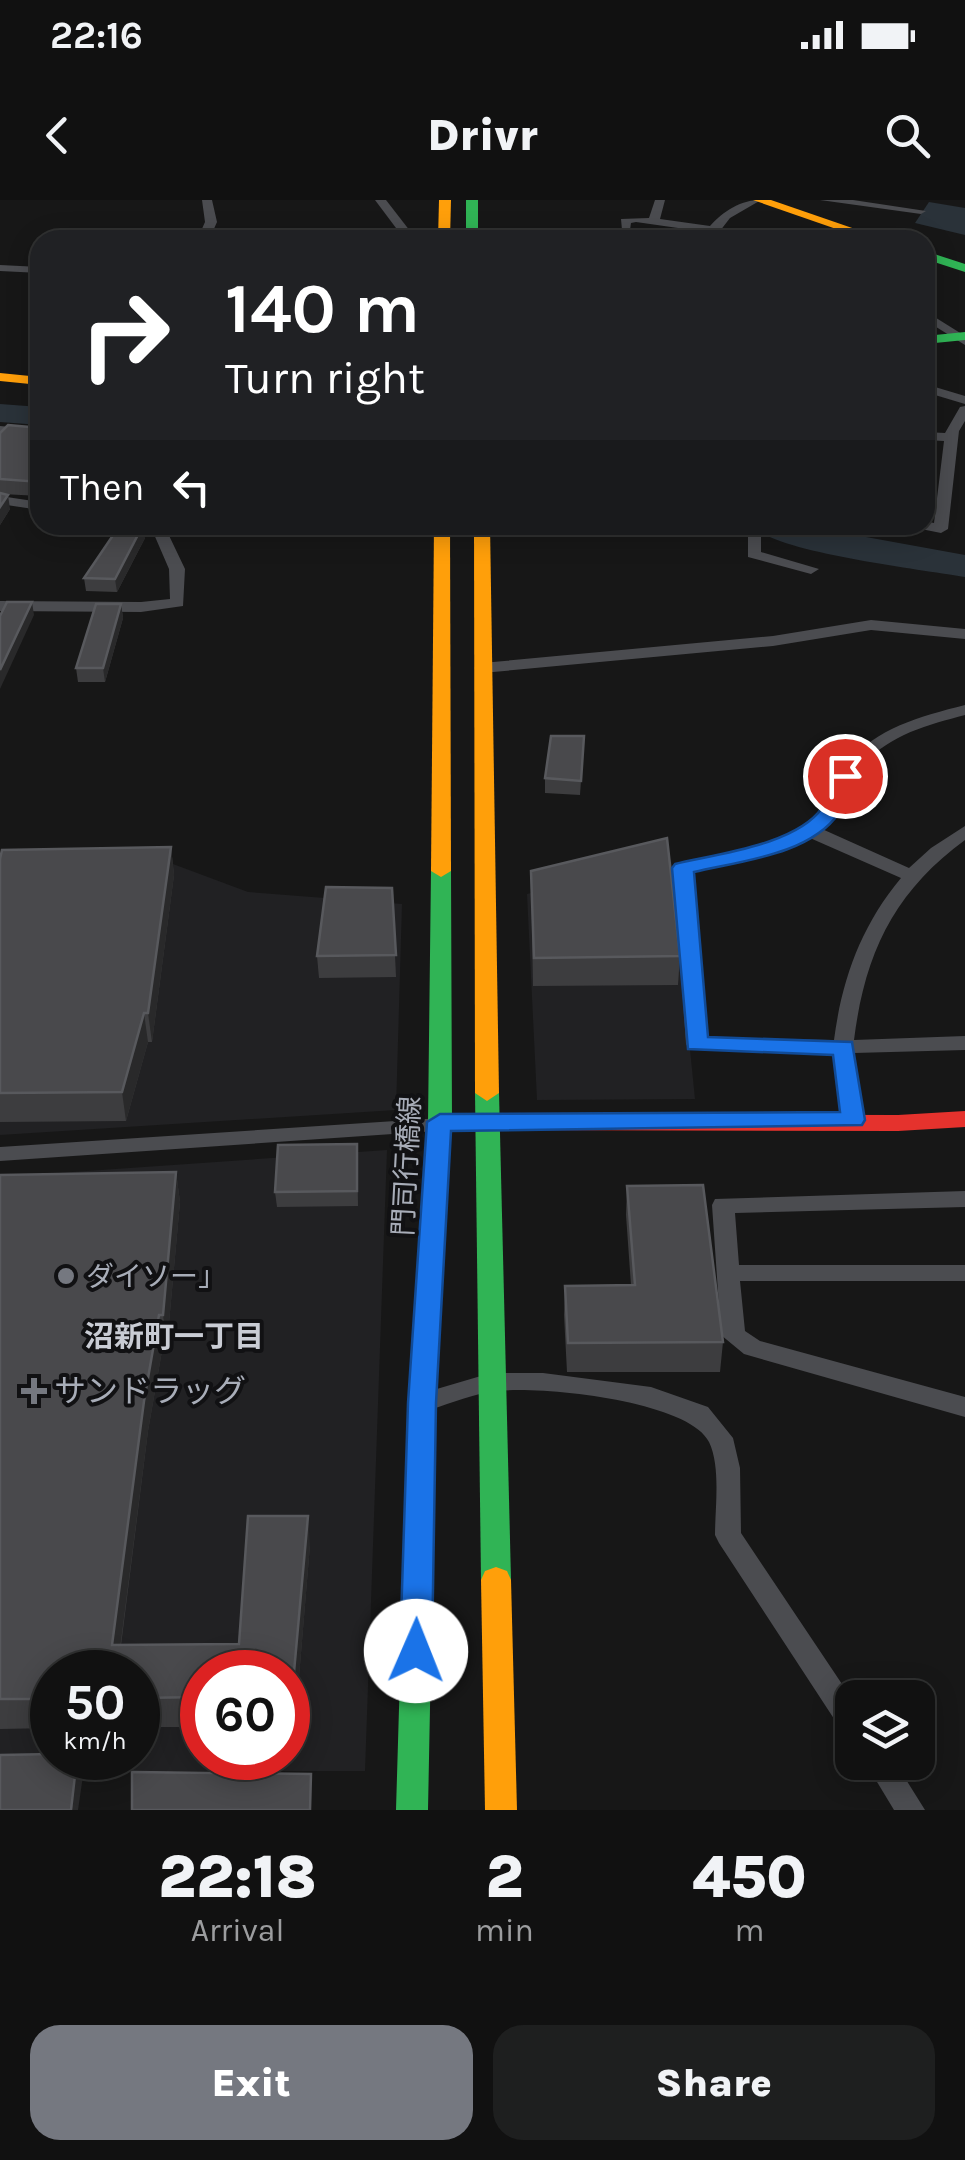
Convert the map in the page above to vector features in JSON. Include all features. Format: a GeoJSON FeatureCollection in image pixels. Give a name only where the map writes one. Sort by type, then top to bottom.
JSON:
{"type":"FeatureCollection","features":[{"type":"Feature","properties":{"kind":"main road"},"geometry":{"type":"LineString","coordinates":[[444,230],[445,200]]}},
{"type":"Feature","properties":{"kind":"main road"},"geometry":{"type":"LineString","coordinates":[[472,200],[472,230]]}},
{"type":"Feature","properties":{"kind":"main road"},"geometry":{"type":"LineString","coordinates":[[758,200],[845,230]]}},
{"type":"Feature","properties":{"kind":"main road"},"geometry":{"type":"LineString","coordinates":[[935,258],[965,268]]}},
{"type":"Feature","properties":{"kind":"main road"},"geometry":{"type":"LineString","coordinates":[[935,339],[961,338]]}},
{"type":"Feature","properties":{"kind":"main road"},"geometry":{"type":"LineString","coordinates":[[0,377],[30,380]]}},
{"type":"Feature","properties":{"kind":"main road","name":"門司行橋線"},"geometry":{"type":"LineString","coordinates":[[412,1810],[422,1403],[440,1122],[442,535]]}},
{"type":"Feature","properties":{"kind":"main road"},"geometry":{"type":"LineString","coordinates":[[482,535],[487,1122],[501,1810]]}},
{"type":"Feature","properties":{"kind":"main road"},"geometry":{"type":"LineString","coordinates":[[487,1122],[898,1123],[965,1119]]}},
{"type":"Feature","properties":{"kind":"street"},"geometry":{"type":"LineString","coordinates":[[207,200],[211,222],[207,230]]}},
{"type":"Feature","properties":{"kind":"street"},"geometry":{"type":"LineString","coordinates":[[380,200],[403,230]]}},
{"type":"Feature","properties":{"kind":"street"},"geometry":{"type":"LineString","coordinates":[[654,221],[660,200]]}},
{"type":"Feature","properties":{"kind":"street"},"geometry":{"type":"LineString","coordinates":[[714,230],[726,216],[758,200]]}},
{"type":"Feature","properties":{"kind":"street"},"geometry":{"type":"LineString","coordinates":[[825,200],[921,211]]}},
{"type":"Feature","properties":{"kind":"street"},"geometry":{"type":"LineString","coordinates":[[626,228],[626,221],[654,221],[690,230]]}},
{"type":"Feature","properties":{"kind":"street"},"geometry":{"type":"LineString","coordinates":[[0,268],[30,270]]}},
{"type":"Feature","properties":{"kind":"street"},"geometry":{"type":"LineString","coordinates":[[935,321],[961,338]]}},
{"type":"Feature","properties":{"kind":"street"},"geometry":{"type":"LineString","coordinates":[[935,391],[965,400]]}},
{"type":"Feature","properties":{"kind":"street"},"geometry":{"type":"LineString","coordinates":[[935,528],[941,529],[951,436],[965,410]]}},
{"type":"Feature","properties":{"kind":"street"},"geometry":{"type":"LineString","coordinates":[[0,430],[30,433]]}},
{"type":"Feature","properties":{"kind":"street"},"geometry":{"type":"LineString","coordinates":[[935,436],[951,436]]}},
{"type":"Feature","properties":{"kind":"street"},"geometry":{"type":"LineString","coordinates":[[0,500],[30,504]]}},
{"type":"Feature","properties":{"kind":"street"},"geometry":{"type":"LineString","coordinates":[[0,606],[141,607],[178,603],[177,569],[162,535]]}},
{"type":"Feature","properties":{"kind":"street"},"geometry":{"type":"LineString","coordinates":[[756,535],[752,554],[811,569]]}},
{"type":"Feature","properties":{"kind":"street"},"geometry":{"type":"LineString","coordinates":[[482,668],[773,640],[871,625],[965,634]]}},
{"type":"Feature","properties":{"kind":"street"},"geometry":{"type":"LineString","coordinates":[[965,710],[898,729],[873,744],[845,776],[831,810],[810,831],[768,848],[683,868],[696,1044],[844,1047],[965,1043]]}},
{"type":"Feature","properties":{"kind":"street"},"geometry":{"type":"LineString","coordinates":[[810,831],[910,875]]}},
{"type":"Feature","properties":{"kind":"street"},"geometry":{"type":"LineString","coordinates":[[853,1120],[844,1047],[847,1006],[866,939],[884,906],[910,875],[965,831]]}},
{"type":"Feature","properties":{"kind":"street"},"geometry":{"type":"LineString","coordinates":[[0,1154],[440,1122],[487,1122]]}},
{"type":"Feature","properties":{"kind":"street"},"geometry":{"type":"LineString","coordinates":[[965,1199],[723,1205],[733,1335],[752,1348],[965,1407]]}},
{"type":"Feature","properties":{"kind":"street"},"geometry":{"type":"LineString","coordinates":[[728,1273],[965,1273]]}},
{"type":"Feature","properties":{"kind":"street"},"geometry":{"type":"LineString","coordinates":[[422,1403],[491,1382],[543,1382],[651,1396],[699,1414],[722,1438],[727,1468],[728,1535],[835,1696]]}},
{"type":"Feature","properties":{"kind":"street"},"geometry":{"type":"LineString","coordinates":[[891,1780],[910,1810]]}},
{"type":"Feature","properties":{"kind":"shaded area"},"geometry":{"type":"Polygon","coordinates":[[[929,202],[965,208],[965,235],[915,223],[929,202]]]}},
{"type":"Feature","properties":{"kind":"shaded area"},"geometry":{"type":"Polygon","coordinates":[[[671,860],[695,1099],[537,1100],[527,894],[671,860]]]}},
{"type":"Feature","properties":{"kind":"shaded area"},"geometry":{"type":"Polygon","coordinates":[[[8,864],[173,864],[248,892],[402,904],[396,1110],[0,1135],[0,891],[8,864]]]}},
{"type":"Feature","properties":{"kind":"shaded area"},"geometry":{"type":"Polygon","coordinates":[[[387,1150],[365,1771],[310,1771],[310,1650],[180,1650],[180,1771],[160,1771],[160,1650],[30,1650],[30,1771],[0,1771],[0,1177],[387,1150]]]}},
{"type":"Feature","properties":{"kind":"building"},"geometry":{"type":"Polygon","coordinates":[[[8,425],[30,427],[30,481],[0,479],[0,433],[8,425]]]}},
{"type":"Feature","properties":{"kind":"building"},"geometry":{"type":"Polygon","coordinates":[[[113,535],[138,535],[115,579],[84,578],[113,535]]]}},
{"type":"Feature","properties":{"kind":"building"},"geometry":{"type":"Polygon","coordinates":[[[7,602],[32,602],[0,670],[0,616],[7,602]]]}},
{"type":"Feature","properties":{"kind":"building"},"geometry":{"type":"Polygon","coordinates":[[[96,604],[121,604],[103,668],[76,668],[96,604]]]}},
{"type":"Feature","properties":{"kind":"building"},"geometry":{"type":"Polygon","coordinates":[[[551,736],[584,736],[581,781],[545,778],[551,736]]]}},
{"type":"Feature","properties":{"kind":"building"},"geometry":{"type":"Polygon","coordinates":[[[667,838],[680,956],[534,958],[531,871],[667,838]]]}},
{"type":"Feature","properties":{"kind":"building"},"geometry":{"type":"Polygon","coordinates":[[[171,847],[148,1013],[144,1013],[122,1092],[0,1093],[2,850],[171,847]]]}},
{"type":"Feature","properties":{"kind":"building"},"geometry":{"type":"Polygon","coordinates":[[[326,887],[392,888],[396,955],[317,956],[326,887]]]}},
{"type":"Feature","properties":{"kind":"building"},"geometry":{"type":"Polygon","coordinates":[[[357,1144],[357,1191],[275,1192],[278,1145],[357,1144]]]}},
{"type":"Feature","properties":{"kind":"building"},"geometry":{"type":"Polygon","coordinates":[[[176,1172],[163,1315],[159,1315],[144,1401],[112,1645],[239,1644],[248,1516],[308,1516],[296,1650],[180,1650],[180,1697],[160,1698],[160,1650],[30,1650],[30,1699],[0,1699],[0,1175],[176,1172]]]}},
{"type":"Feature","properties":{"kind":"building"},"geometry":{"type":"Polygon","coordinates":[[[703,1185],[723,1342],[568,1343],[565,1286],[635,1285],[627,1186],[703,1185]]]}},
{"type":"Feature","properties":{"kind":"building"},"geometry":{"type":"Polygon","coordinates":[[[30,1754],[30,1780],[74,1780],[71,1810],[0,1810],[0,1755],[30,1754]]]}},
{"type":"Feature","properties":{"kind":"building"},"geometry":{"type":"Polygon","coordinates":[[[160,1772],[180,1773],[180,1780],[310,1780],[311,1774],[310,1810],[132,1810],[132,1780],[160,1780],[160,1772]]]}},
{"type":"Feature","properties":{"kind":"waterway"},"geometry":{"type":"LineString","coordinates":[[0,413],[30,415]]}},
{"type":"Feature","properties":{"kind":"waterway"},"geometry":{"type":"LineString","coordinates":[[795,535],[965,566]]}},
{"type":"Feature","properties":{"kind":"traffic: fast"},"geometry":{"type":"LineString","coordinates":[[472,200],[472,230]]}},
{"type":"Feature","properties":{"kind":"traffic: fast"},"geometry":{"type":"LineString","coordinates":[[935,258],[965,268]]}},
{"type":"Feature","properties":{"kind":"traffic: fast"},"geometry":{"type":"LineString","coordinates":[[935,339],[965,336]]}},
{"type":"Feature","properties":{"kind":"traffic: fast"},"geometry":{"type":"LineString","coordinates":[[412,1810],[422,1403],[440,1122],[441,871]]}},
{"type":"Feature","properties":{"kind":"traffic: fast"},"geometry":{"type":"LineString","coordinates":[[487,1093],[496,1580]]}},
{"type":"Feature","properties":{"kind":"traffic: slow"},"geometry":{"type":"LineString","coordinates":[[444,230],[445,200]]}},
{"type":"Feature","properties":{"kind":"traffic: slow"},"geometry":{"type":"LineString","coordinates":[[759,200],[850,230]]}},
{"type":"Feature","properties":{"kind":"traffic: slow"},"geometry":{"type":"LineString","coordinates":[[0,377],[30,380]]}},
{"type":"Feature","properties":{"kind":"traffic: slow"},"geometry":{"type":"LineString","coordinates":[[441,871],[442,535]]}},
{"type":"Feature","properties":{"kind":"traffic: slow"},"geometry":{"type":"LineString","coordinates":[[482,535],[487,1093]]}},
{"type":"Feature","properties":{"kind":"traffic: slow"},"geometry":{"type":"LineString","coordinates":[[496,1580],[501,1810]]}},
{"type":"Feature","properties":{"kind":"traffic: jam"},"geometry":{"type":"LineString","coordinates":[[487,1122],[898,1123],[965,1119]]}},
{"type":"Feature","properties":{"kind":"place","name":"ダイソー」"},"geometry":{"type":"Point","coordinates":[66,1276]}},
{"type":"Feature","properties":{"kind":"place","name":"サンドラッグ"},"geometry":{"type":"Point","coordinates":[34,1391]}},
{"type":"Feature","properties":{"kind":"district","name":"沼新町一丁目"},"geometry":{"type":"Point","coordinates":[174,1337]}},
{"type":"Feature","properties":{"kind":"route"},"geometry":{"type":"LineString","coordinates":[[416,1651],[422,1403],[440,1122],[853,1120],[844,1047],[696,1044],[683,868],[768,848],[810,831],[831,810],[845,776]]}}]}
